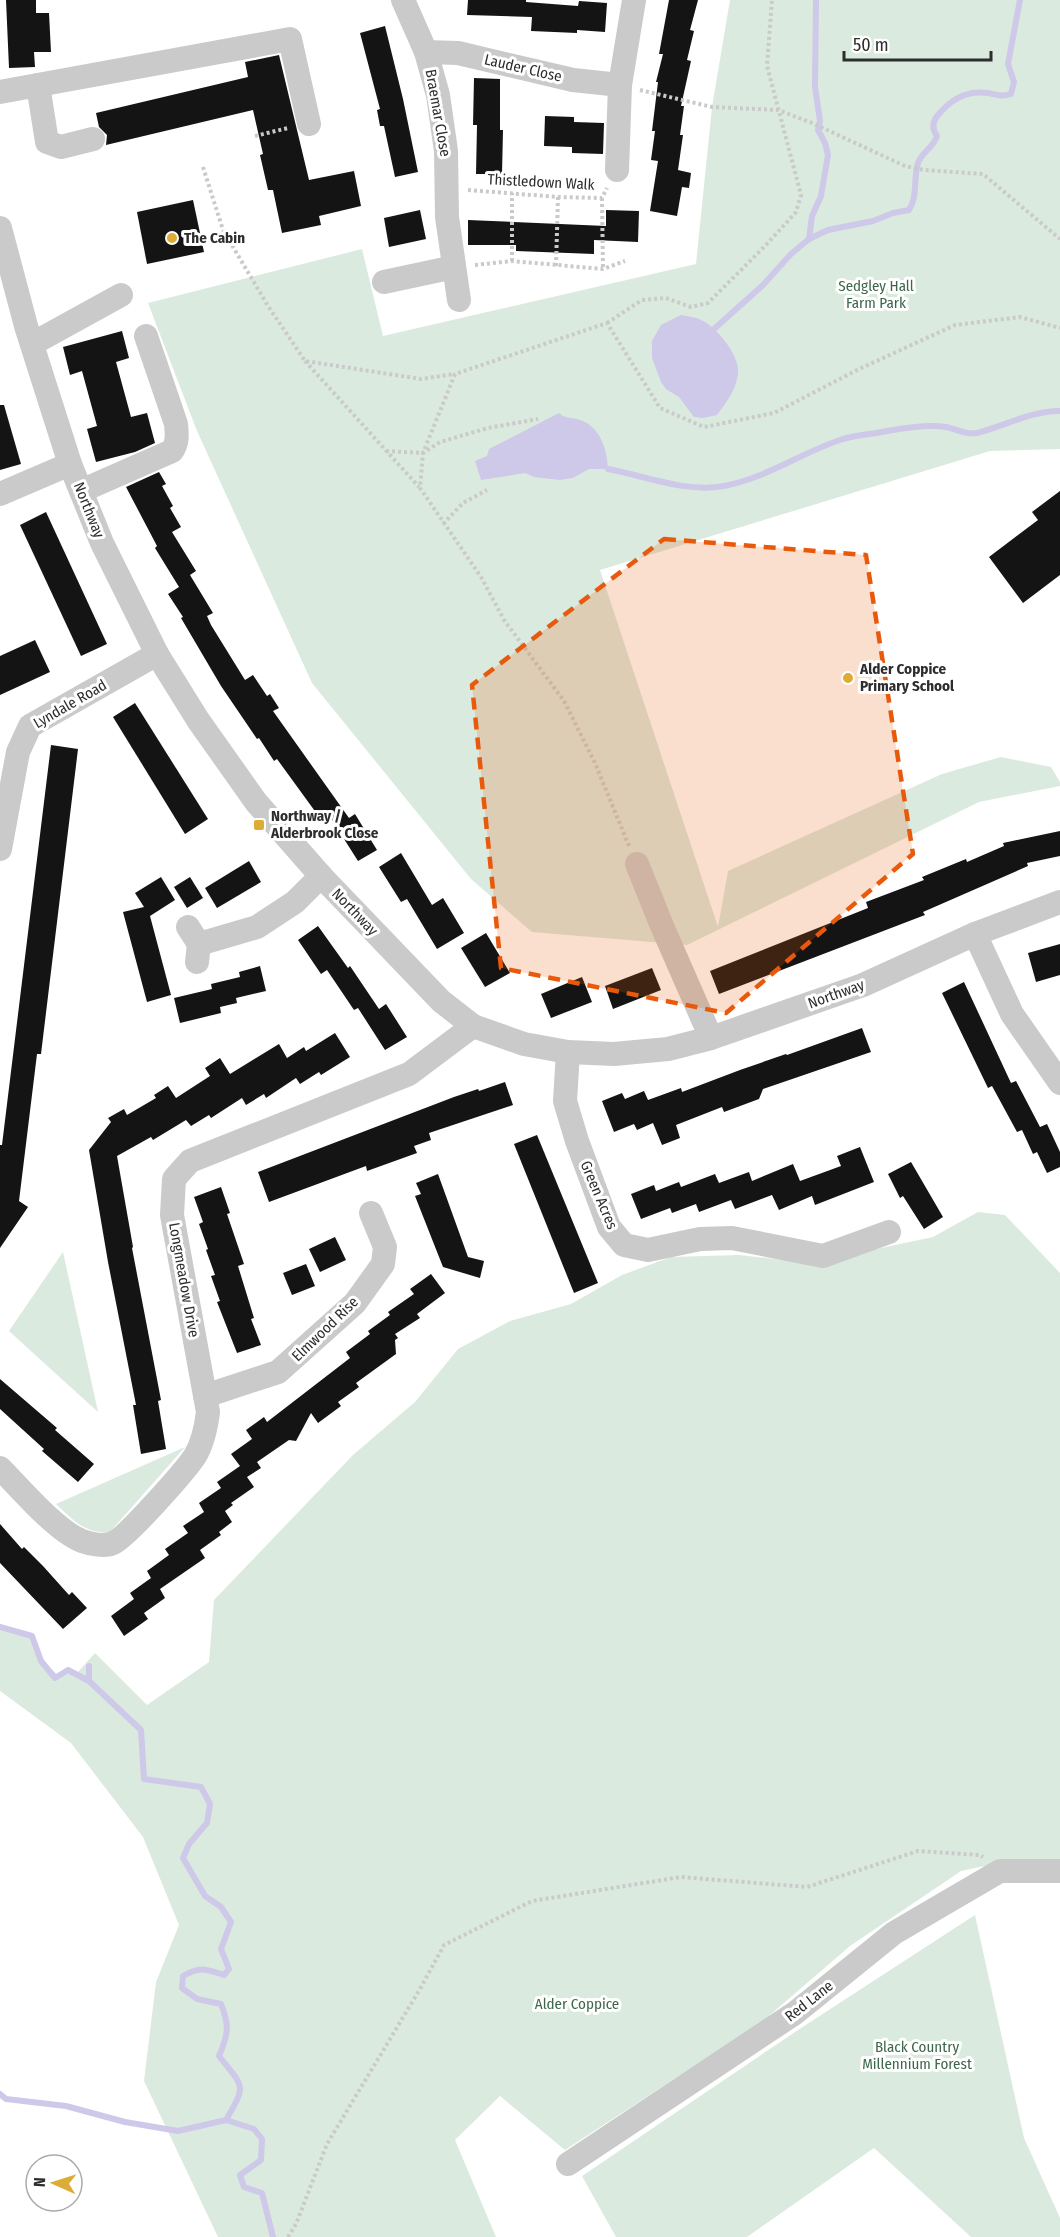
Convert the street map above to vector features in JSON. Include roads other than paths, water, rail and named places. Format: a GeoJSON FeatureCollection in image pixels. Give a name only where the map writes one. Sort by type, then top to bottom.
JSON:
{"type":"FeatureCollection","features":[{"type":"Feature","properties":{"kind":"street","name":"Braemar Close"},"geometry":{"type":"LineString","coordinates":[[403,0],[426,52],[438,94],[446,151],[447,217],[459,300]]}},
{"type":"Feature","properties":{"kind":"street"},"geometry":{"type":"LineString","coordinates":[[617,170],[620,85],[634,0]]}},
{"type":"Feature","properties":{"kind":"street"},"geometry":{"type":"LineString","coordinates":[[0,92],[290,39],[309,124]]}},
{"type":"Feature","properties":{"kind":"street","name":"Lauder Close"},"geometry":{"type":"LineString","coordinates":[[426,52],[458,53],[573,80],[620,85]]}},
{"type":"Feature","properties":{"kind":"street"},"geometry":{"type":"LineString","coordinates":[[38,85],[47,142],[61,147],[93,139]]}},
{"type":"Feature","properties":{"kind":"street","name":"Northway"},"geometry":{"type":"LineString","coordinates":[[0,228],[5,263],[70,464],[128,598],[157,654],[198,720],[256,802],[321,876],[441,1001],[473,1026],[524,1044],[568,1052],[614,1054],[668,1049],[711,1038],[863,985],[975,934],[1060,902]]}},
{"type":"Feature","properties":{"kind":"street"},"geometry":{"type":"LineString","coordinates":[[384,282],[453,267]]}},
{"type":"Feature","properties":{"kind":"street"},"geometry":{"type":"LineString","coordinates":[[32,344],[121,295]]}},
{"type":"Feature","properties":{"kind":"street"},"geometry":{"type":"LineString","coordinates":[[81,491],[172,451],[176,446],[178,439],[176,424],[146,336]]}},
{"type":"Feature","properties":{"kind":"street"},"geometry":{"type":"LineString","coordinates":[[0,494],[70,464]]}},
{"type":"Feature","properties":{"kind":"street","name":"Lyndale Road"},"geometry":{"type":"LineString","coordinates":[[0,849],[18,752],[30,726],[157,654]]}},
{"type":"Feature","properties":{"kind":"street"},"geometry":{"type":"LineString","coordinates":[[637,864],[711,1038]]}},
{"type":"Feature","properties":{"kind":"street"},"geometry":{"type":"LineString","coordinates":[[195,944],[257,927],[295,902],[321,876]]}},
{"type":"Feature","properties":{"kind":"street"},"geometry":{"type":"LineString","coordinates":[[975,934],[1012,1014],[1060,1083]]}},
{"type":"Feature","properties":{"kind":"street","name":"Longmeadow Drive"},"geometry":{"type":"LineString","coordinates":[[0,1468],[63,1529],[81,1540],[99,1544],[113,1543],[143,1515],[195,1456],[205,1432],[208,1413],[172,1215],[174,1179],[190,1161],[409,1074],[473,1026]]}},
{"type":"Feature","properties":{"kind":"street","name":"Green Acres"},"geometry":{"type":"LineString","coordinates":[[568,1052],[565,1101],[577,1141],[609,1227],[624,1245],[648,1250],[700,1239],[732,1238],[823,1256],[889,1232]]}},
{"type":"Feature","properties":{"kind":"street","name":"Elmwood Rise"},"geometry":{"type":"LineString","coordinates":[[205,1396],[278,1372],[355,1303],[383,1264],[385,1247],[371,1213]]}},
{"type":"Feature","properties":{"kind":"street","name":"Red Lane"},"geometry":{"type":"LineString","coordinates":[[568,2164],[795,2013],[894,1933],[993,1875],[1060,1871]]}},
{"type":"Feature","properties":{"kind":"waterway"},"geometry":{"type":"LineString","coordinates":[[809,239],[812,216],[821,196],[828,155],[818,130],[820,121],[815,87],[816,0]]}},
{"type":"Feature","properties":{"kind":"waterway"},"geometry":{"type":"LineString","coordinates":[[714,329],[809,239],[828,230],[873,221],[893,213],[909,210],[914,199],[918,163],[937,136],[933,126],[938,115],[948,104],[967,94],[981,92],[1002,96],[1011,94],[1014,82],[1008,64],[1020,0]]}},
{"type":"Feature","properties":{"kind":"waterway"},"geometry":{"type":"LineString","coordinates":[[608,469],[680,486],[709,488],[755,477],[828,444],[848,438],[925,426],[940,426],[965,433],[977,433],[1038,413],[1060,411]]}},
{"type":"Feature","properties":{"kind":"waterway"},"geometry":{"type":"LineString","coordinates":[[0,1627],[32,1636],[41,1661],[55,1678],[68,1670],[89,1681],[141,1730],[144,1779],[201,1787],[210,1804],[207,1823],[189,1844],[183,1858],[205,1896],[221,1907],[231,1922],[221,1949],[229,1969],[224,1975],[203,1970],[189,1973],[183,1976],[182,1988],[197,1999],[221,2004],[224,2012],[227,2030],[219,2056],[234,2074],[240,2087],[240,2092],[226,2120],[254,2129],[262,2139],[261,2160],[240,2175],[244,2187],[262,2193],[273,2237]]}},
{"type":"Feature","properties":{"kind":"waterway"},"geometry":{"type":"LineString","coordinates":[[89,1666],[89,1681]]}},
{"type":"Feature","properties":{"kind":"waterway"},"geometry":{"type":"LineString","coordinates":[[0,2094],[6,2099],[66,2106],[125,2122],[178,2131],[226,2120]]}},
{"type":"Feature","properties":{"kind":"place","name":"The Cabin"},"geometry":{"type":"Point","coordinates":[172,238]}},
{"type":"Feature","properties":{"kind":"place","name":"Alder Coppice Primary School"},"geometry":{"type":"Point","coordinates":[848,678]}},
{"type":"Feature","properties":{"kind":"place","name":"Northway / Alderbrook Close"},"geometry":{"type":"Point","coordinates":[259,825]}},
{"type":"Feature","properties":{"kind":"park label","name":"Sedgley Hall Farm Park"},"geometry":{"type":"Point","coordinates":[876,294]}},
{"type":"Feature","properties":{"kind":"park label","name":"Alder Coppice"},"geometry":{"type":"Point","coordinates":[577,2004]}},
{"type":"Feature","properties":{"kind":"park label","name":"Black Country Millennium Forest"},"geometry":{"type":"Point","coordinates":[917,2056]}}]}
